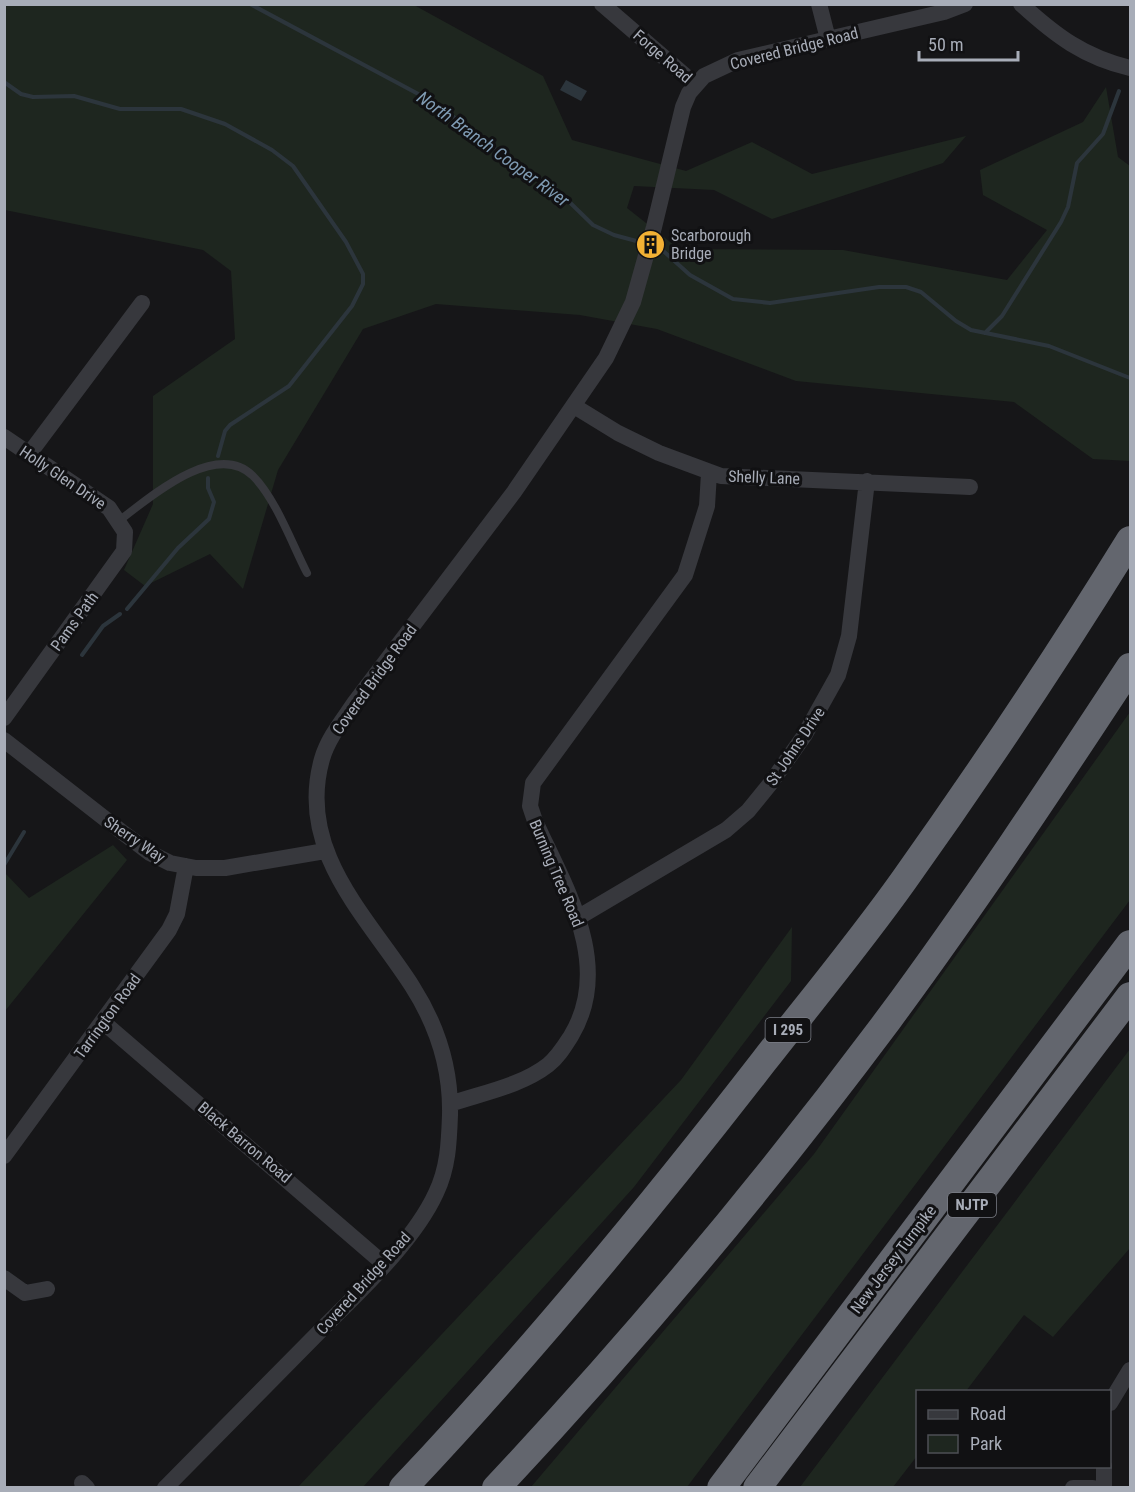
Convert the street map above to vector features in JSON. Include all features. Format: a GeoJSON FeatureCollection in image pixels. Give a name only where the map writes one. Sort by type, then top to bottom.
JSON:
{"type":"FeatureCollection","features":[{"type":"Feature","properties":{"kind":"highway","name":"I 295"},"geometry":{"type":"LineString","coordinates":[[403,1488],[464,1423],[665,1187],[895,892],[1058,657],[1131,540]]}},
{"type":"Feature","properties":{"kind":"highway"},"geometry":{"type":"LineString","coordinates":[[496,1488],[724,1228],[880,1029],[1034,813],[1131,667]]}},
{"type":"Feature","properties":{"kind":"highway","name":"New Jersey Turnpike"},"geometry":{"type":"LineString","coordinates":[[757,1488],[1085,1030],[1131,944]]}},
{"type":"Feature","properties":{"kind":"highway","name":"New Jersey Turnpike"},"geometry":{"type":"LineString","coordinates":[[721,1488],[1085,1030],[1131,996]]}},
{"type":"Feature","properties":{"kind":"street","name":"Forge Road"},"geometry":{"type":"LineString","coordinates":[[602,4],[696,85]]}},
{"type":"Feature","properties":{"kind":"street"},"geometry":{"type":"LineString","coordinates":[[819,4],[828,39]]}},
{"type":"Feature","properties":{"kind":"street","name":"Covered Bridge Road"},"geometry":{"type":"LineString","coordinates":[[165,1488],[384,1264],[417,1224],[435,1195],[444,1172],[449,1146],[450,1104],[445,1058],[437,1034],[413,987],[351,902],[325,851],[316,804],[323,757],[332,737],[355,702],[514,492],[574,406],[621,330],[646,260],[683,107],[696,85],[704,76],[738,60],[944,12],[965,4]]}},
{"type":"Feature","properties":{"kind":"street"},"geometry":{"type":"LineString","coordinates":[[1021,4],[1055,36],[1111,63],[1131,68]]}},
{"type":"Feature","properties":{"kind":"street"},"geometry":{"type":"LineString","coordinates":[[29,454],[142,303]]}},
{"type":"Feature","properties":{"kind":"street","name":"Shelly Lane"},"geometry":{"type":"LineString","coordinates":[[574,406],[618,434],[710,473],[970,487]]}},
{"type":"Feature","properties":{"kind":"street","name":"Holly Glen Drive"},"geometry":{"type":"LineString","coordinates":[[4,437],[109,508],[120,520]]}},
{"type":"Feature","properties":{"kind":"street","name":"Burning Tree Road"},"geometry":{"type":"LineString","coordinates":[[450,1104],[521,1080],[548,1065],[561,1052],[586,1006],[587,957],[579,917],[530,807],[533,783],[685,575],[707,506],[710,473]]}},
{"type":"Feature","properties":{"kind":"street","name":"St Johns Drive"},"geometry":{"type":"LineString","coordinates":[[579,917],[726,830],[748,811],[804,736],[838,675],[849,636],[867,481]]}},
{"type":"Feature","properties":{"kind":"street","name":"Pams Path"},"geometry":{"type":"LineString","coordinates":[[4,718],[124,552],[125,532],[120,520]]}},
{"type":"Feature","properties":{"kind":"street","name":"Sherry Way"},"geometry":{"type":"LineString","coordinates":[[4,740],[150,853],[170,863],[225,868],[325,851]]}},
{"type":"Feature","properties":{"kind":"street","name":"Tarrington Road"},"geometry":{"type":"LineString","coordinates":[[4,1156],[169,930],[177,914],[186,866]]}},
{"type":"Feature","properties":{"kind":"street","name":"Black Barron Road"},"geometry":{"type":"LineString","coordinates":[[103,1022],[384,1264]]}},
{"type":"Feature","properties":{"kind":"street"},"geometry":{"type":"LineString","coordinates":[[4,1278],[25,1293],[47,1290]]}},
{"type":"Feature","properties":{"kind":"street"},"geometry":{"type":"LineString","coordinates":[[1111,1400],[1131,1370]]}},
{"type":"Feature","properties":{"kind":"street"},"geometry":{"type":"LineString","coordinates":[[1104,1468],[1104,1488]]}},
{"type":"Feature","properties":{"kind":"street"},"geometry":{"type":"LineString","coordinates":[[1073,1488],[1093,1488]]}},
{"type":"Feature","properties":{"kind":"lane"},"geometry":{"type":"LineString","coordinates":[[120,520],[172,480],[201,468],[231,465],[252,475],[271,504],[308,573]]}},
{"type":"Feature","properties":{"kind":"green space"},"geometry":{"type":"Polygon","coordinates":[[[4,5],[414,5],[543,76],[572,140],[686,171],[752,142],[812,174],[966,136],[943,163],[772,219],[714,190],[634,186],[627,208],[679,249],[843,250],[1007,280],[1047,230],[983,195],[980,170],[1083,122],[1106,87],[1118,157],[1130,166],[1130,461],[1093,459],[1014,402],[796,381],[657,329],[580,315],[436,304],[363,329],[278,470],[243,589],[210,554],[145,586],[124,570],[153,504],[153,396],[235,339],[231,271],[203,250],[5,210],[4,5]]]}},
{"type":"Feature","properties":{"kind":"green space"},"geometry":{"type":"Polygon","coordinates":[[[1130,712],[1130,900],[687,1487],[531,1487],[814,1154],[1130,712]]]}},
{"type":"Feature","properties":{"kind":"green space"},"geometry":{"type":"Polygon","coordinates":[[[113,845],[127,860],[5,1011],[5,873],[29,898],[113,845]]]}},
{"type":"Feature","properties":{"kind":"green space"},"geometry":{"type":"Polygon","coordinates":[[[792,927],[791,981],[634,1187],[363,1487],[298,1487],[681,1080],[792,927]]]}},
{"type":"Feature","properties":{"kind":"green space"},"geometry":{"type":"Polygon","coordinates":[[[1130,1049],[1130,1248],[1053,1337],[1024,1315],[967,1390],[916,1390],[916,1457],[893,1487],[800,1487],[1130,1049]]]}},
{"type":"Feature","properties":{"kind":"shaded area"},"geometry":{"type":"Polygon","coordinates":[[[566,80],[587,91],[581,101],[560,90],[566,80]]]}},
{"type":"Feature","properties":{"kind":"waterway","name":"North Branch Cooper River"},"geometry":{"type":"LineString","coordinates":[[250,4],[437,104],[504,156],[556,189],[593,225],[614,235],[640,242]]}},
{"type":"Feature","properties":{"kind":"waterway"},"geometry":{"type":"LineString","coordinates":[[4,82],[21,94],[33,97],[74,96],[120,109],[181,109],[225,124],[272,150],[293,166],[346,242],[363,274],[363,284],[352,306],[289,386],[230,425],[225,431],[218,456]]}},
{"type":"Feature","properties":{"kind":"waterway"},"geometry":{"type":"LineString","coordinates":[[985,333],[1002,316],[1061,222],[1068,207],[1077,163],[1103,134],[1119,91]]}},
{"type":"Feature","properties":{"kind":"waterway","name":"North Branch Cooper River"},"geometry":{"type":"LineString","coordinates":[[660,248],[690,275],[733,299],[770,303],[879,287],[906,287],[921,292],[956,321],[971,330],[1049,346],[1130,378]]}},
{"type":"Feature","properties":{"kind":"waterway"},"geometry":{"type":"LineString","coordinates":[[127,609],[178,548],[209,519],[214,502],[208,488],[208,478]]}},
{"type":"Feature","properties":{"kind":"waterway"},"geometry":{"type":"LineString","coordinates":[[82,655],[103,626],[120,614]]}},
{"type":"Feature","properties":{"kind":"waterway"},"geometry":{"type":"LineString","coordinates":[[4,865],[24,832]]}},
{"type":"Feature","properties":{"kind":"place","name":"Scarborough Bridge"},"geometry":{"type":"Point","coordinates":[650,244]}}]}
